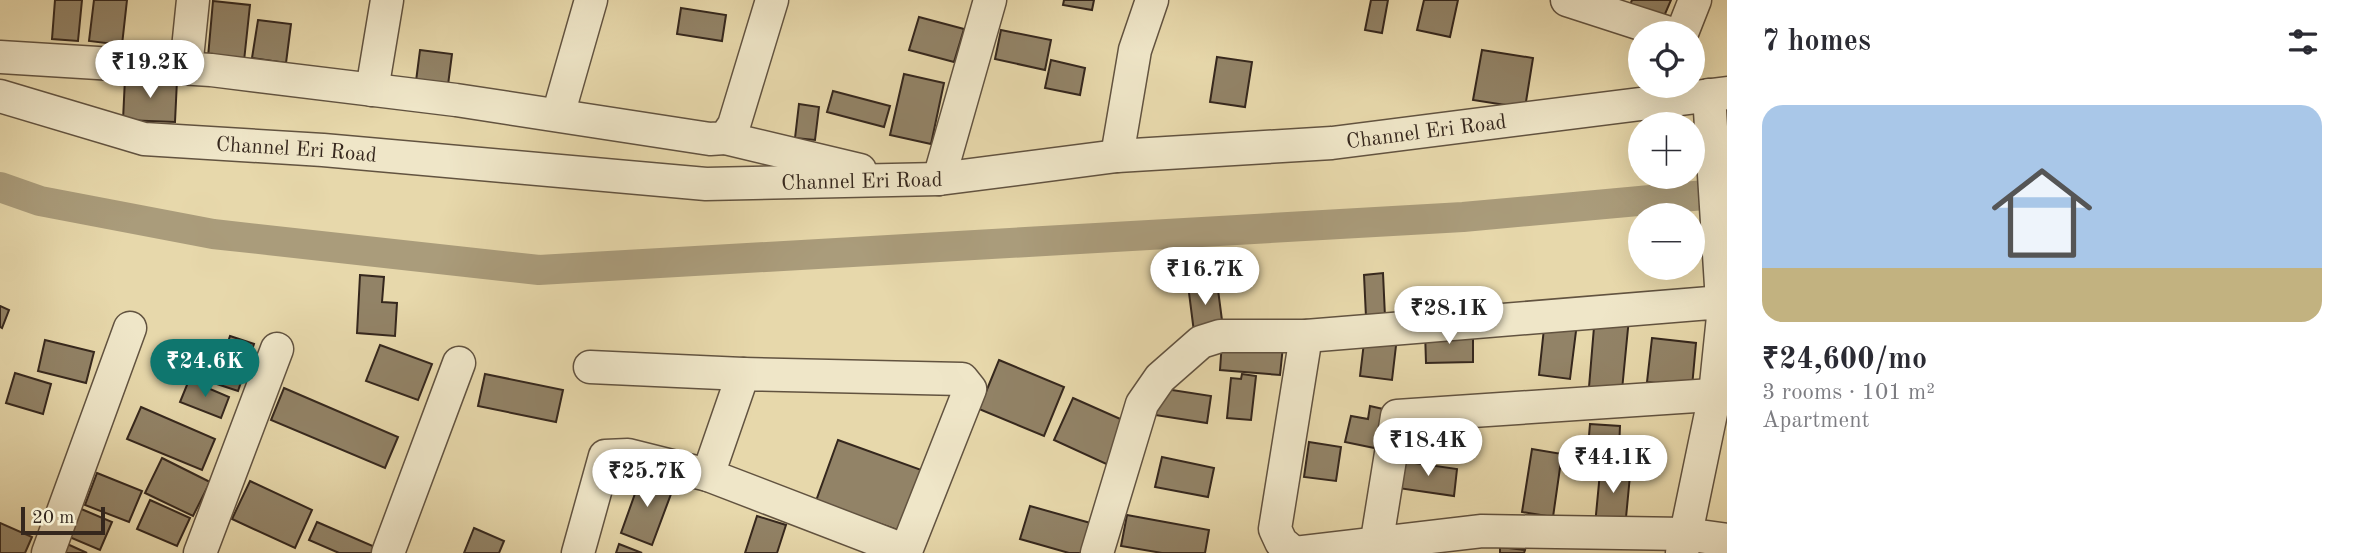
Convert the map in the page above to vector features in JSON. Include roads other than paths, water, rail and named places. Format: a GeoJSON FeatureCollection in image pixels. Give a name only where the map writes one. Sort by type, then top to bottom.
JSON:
{"type":"FeatureCollection","features":[{"type":"Feature","properties":{"kind":"street"},"geometry":{"type":"LineString","coordinates":[[186,68],[193,0]]}},
{"type":"Feature","properties":{"kind":"street"},"geometry":{"type":"LineString","coordinates":[[372,90],[387,0]]}},
{"type":"Feature","properties":{"kind":"street"},"geometry":{"type":"LineString","coordinates":[[558,115],[591,0]]}},
{"type":"Feature","properties":{"kind":"street"},"geometry":{"type":"LineString","coordinates":[[725,138],[734,125],[772,0]]}},
{"type":"Feature","properties":{"kind":"street"},"geometry":{"type":"LineString","coordinates":[[939,179],[990,0]]}},
{"type":"Feature","properties":{"kind":"street"},"geometry":{"type":"LineString","coordinates":[[1117,156],[1135,50],[1152,0]]}},
{"type":"Feature","properties":{"kind":"street"},"geometry":{"type":"LineString","coordinates":[[1567,0],[1632,21]]}},
{"type":"Feature","properties":{"kind":"street"},"geometry":{"type":"LineString","coordinates":[[1687,21],[1695,0]]}},
{"type":"Feature","properties":{"kind":"street"},"geometry":{"type":"LineString","coordinates":[[0,57],[186,68],[558,115],[710,139],[725,138],[902,180]]}},
{"type":"Feature","properties":{"kind":"street"},"geometry":{"type":"LineString","coordinates":[[1684,544],[1721,394],[1724,302],[1713,141],[1718,94]]}},
{"type":"Feature","properties":{"kind":"street","name":"Channel Eri Road"},"geometry":{"type":"LineString","coordinates":[[0,96],[144,139],[337,151],[706,184],[939,179],[1117,156],[1332,143],[1632,98]]}},
{"type":"Feature","properties":{"kind":"street"},"geometry":{"type":"LineString","coordinates":[[1097,553],[1142,404],[1160,378],[1185,352],[1211,339],[1220,336],[1306,336],[1724,302]]}},
{"type":"Feature","properties":{"kind":"street"},"geometry":{"type":"LineString","coordinates":[[48,553],[130,328]]}},
{"type":"Feature","properties":{"kind":"street"},"geometry":{"type":"LineString","coordinates":[[1306,336],[1275,529],[1281,542],[1295,553],[1376,546],[1482,531],[1684,544],[1727,540]]}},
{"type":"Feature","properties":{"kind":"street"},"geometry":{"type":"LineString","coordinates":[[200,553],[277,349]]}},
{"type":"Feature","properties":{"kind":"street"},"geometry":{"type":"LineString","coordinates":[[388,553],[459,363]]}},
{"type":"Feature","properties":{"kind":"street"},"geometry":{"type":"LineString","coordinates":[[578,553],[605,456],[628,454],[708,475],[906,552],[970,389],[962,379],[590,367]]}},
{"type":"Feature","properties":{"kind":"street"},"geometry":{"type":"LineString","coordinates":[[708,475],[743,374]]}},
{"type":"Feature","properties":{"kind":"street"},"geometry":{"type":"LineString","coordinates":[[1376,546],[1397,415],[1721,394]]}},
{"type":"Feature","properties":{"kind":"waterway"},"geometry":{"type":"LineString","coordinates":[[0,187],[40,201],[213,234],[539,270],[1463,217],[1727,193]]}}]}
